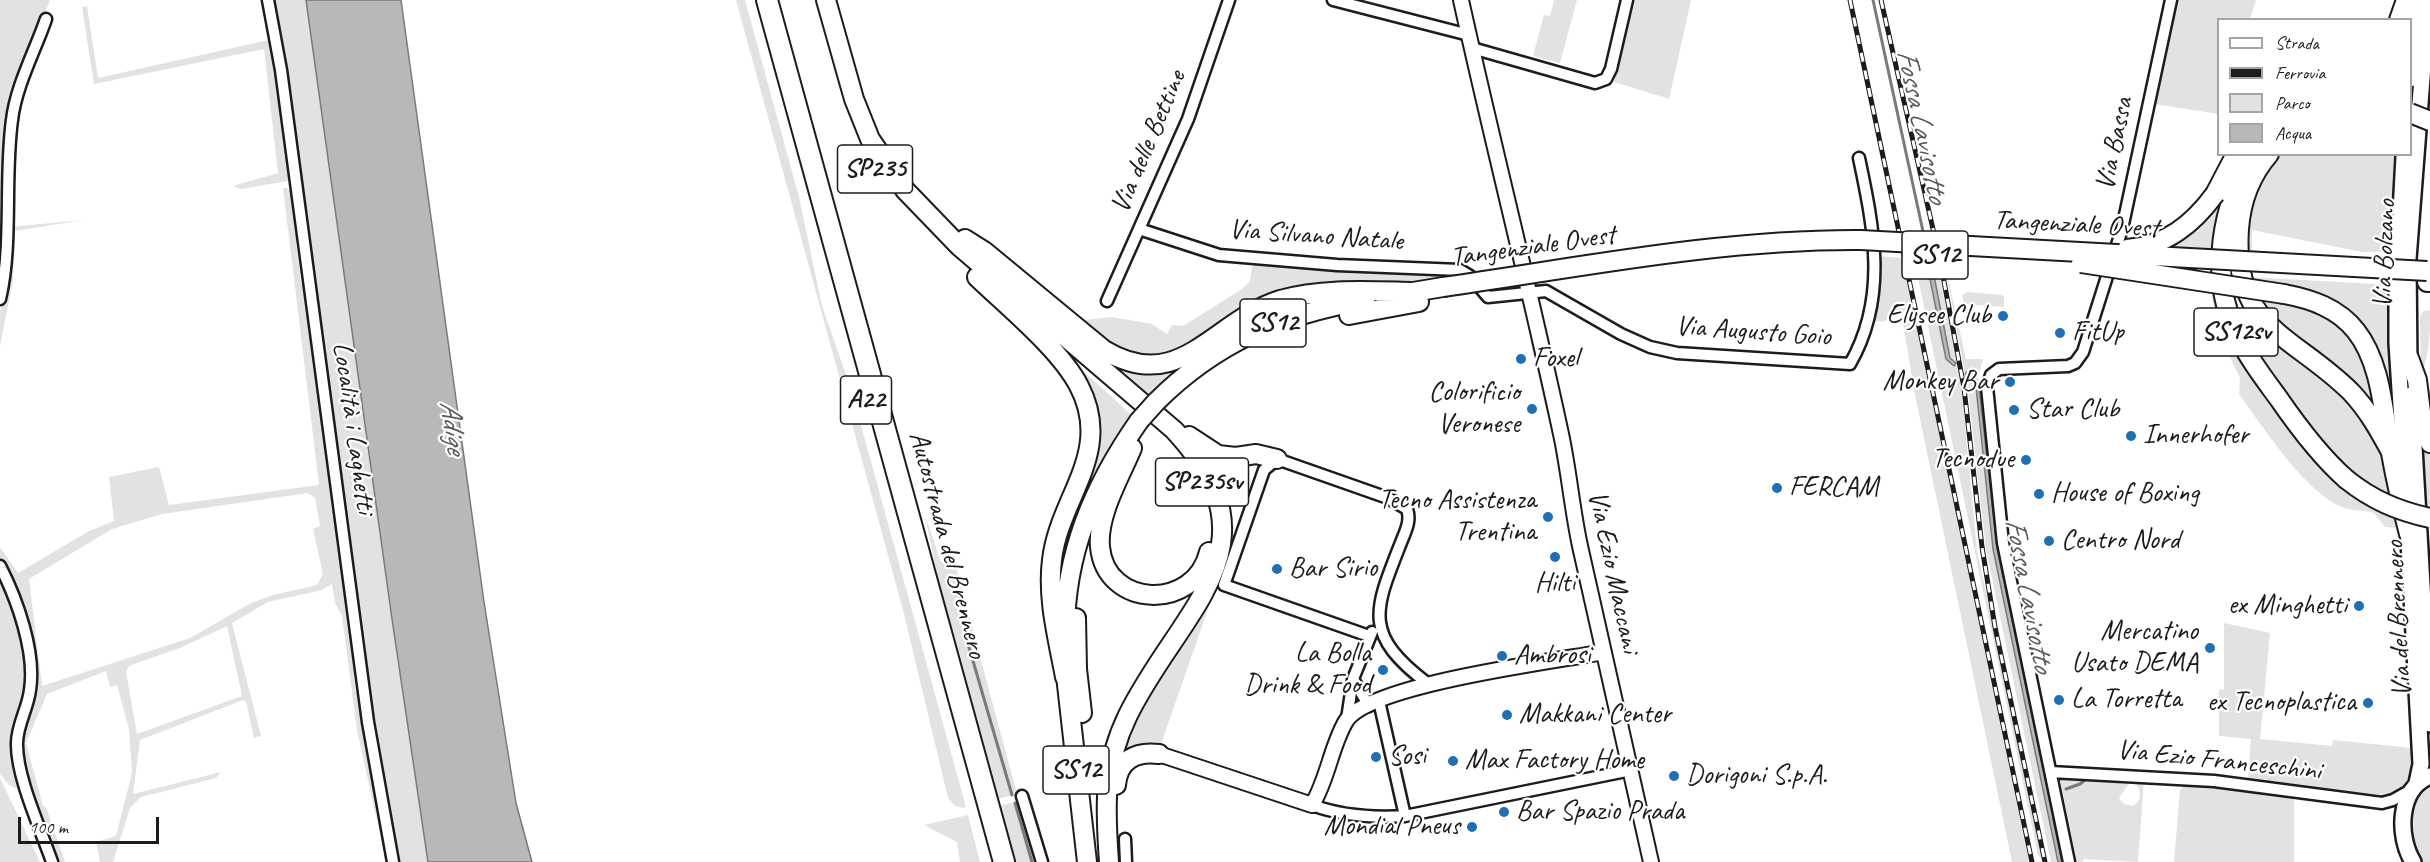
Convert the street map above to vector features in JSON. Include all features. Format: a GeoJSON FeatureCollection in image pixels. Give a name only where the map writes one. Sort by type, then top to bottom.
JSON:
{"type":"FeatureCollection","features":[{"type":"Feature","properties":{"kind":"highway","name":"Autostrada del Brennero"},"geometry":{"type":"LineString","coordinates":[[756,0],[982,805],[1004,862]]}},
{"type":"Feature","properties":{"kind":"highway","name":"Autostrada del Brennero"},"geometry":{"type":"LineString","coordinates":[[767,0],[982,805],[990,862]]}},
{"type":"Feature","properties":{"kind":"highway","name":"SP235"},"geometry":{"type":"LineString","coordinates":[[815,0],[849,116],[865,153],[897,198],[958,258]]}},
{"type":"Feature","properties":{"kind":"highway","name":"SP235"},"geometry":{"type":"LineString","coordinates":[[826,0],[854,99],[870,139],[893,175],[928,215]]}},
{"type":"Feature","properties":{"kind":"highway"},"geometry":{"type":"LineString","coordinates":[[2400,18],[2406,0]]}},
{"type":"Feature","properties":{"kind":"highway"},"geometry":{"type":"LineString","coordinates":[[2412,114],[2430,121]]}},
{"type":"Feature","properties":{"kind":"highway"},"geometry":{"type":"LineString","coordinates":[[2075,257],[2132,249],[2162,241],[2184,229],[2203,212],[2235,156]]}},
{"type":"Feature","properties":{"kind":"highway","name":"SS12sv"},"geometry":{"type":"LineString","coordinates":[[2252,156],[2231,200],[2222,250],[2224,302],[2247,354],[2303,434],[2325,461],[2361,491],[2394,509],[2424,514]]}},
{"type":"Feature","properties":{"kind":"highway","name":"SS12sv"},"geometry":{"type":"LineString","coordinates":[[2267,156],[2257,169],[2243,200],[2238,246],[2245,286],[2267,324],[2285,341],[2349,390],[2364,405],[2391,452]]}},
{"type":"Feature","properties":{"kind":"highway"},"geometry":{"type":"LineString","coordinates":[[928,215],[984,251],[1104,350],[1117,358],[1139,365],[1152,366],[1181,360],[1259,308],[1305,295],[1336,292],[1412,292]]}},
{"type":"Feature","properties":{"kind":"highway","name":"SP235sv"},"geometry":{"type":"LineString","coordinates":[[928,215],[998,280],[1174,430],[1197,456],[1208,473],[1217,498],[1221,519],[1220,554],[1211,580],[1129,714],[1118,738],[1105,790],[1109,862]]}},
{"type":"Feature","properties":{"kind":"highway","name":"Tangenziale Ovest"},"geometry":{"type":"LineString","coordinates":[[1160,406],[1236,353],[1276,335],[1329,319],[1444,292],[1784,251],[1862,250],[2075,257],[2429,277]]}},
{"type":"Feature","properties":{"kind":"highway"},"geometry":{"type":"LineString","coordinates":[[2222,250],[2242,271]]}},
{"type":"Feature","properties":{"kind":"highway","name":"SS12sv"},"geometry":{"type":"LineString","coordinates":[[2075,257],[2284,294],[2314,301],[2331,309],[2356,330],[2371,359],[2409,534]]}},
{"type":"Feature","properties":{"kind":"highway"},"geometry":{"type":"LineString","coordinates":[[958,258],[1025,323],[1067,368],[1086,401],[1090,419],[1088,459],[1062,521],[1051,566],[1053,613],[1065,677]]}},
{"type":"Feature","properties":{"kind":"highway","name":"SP235sv"},"geometry":{"type":"LineString","coordinates":[[958,258],[996,286],[1155,427],[1188,459],[1203,483],[1212,522],[1208,558],[1190,584],[1165,595],[1149,596],[1126,588],[1112,575],[1100,547],[1104,516],[1132,448]]}},
{"type":"Feature","properties":{"kind":"highway","name":"Tangenziale Ovest"},"geometry":{"type":"LineString","coordinates":[[1087,862],[1065,677],[1065,624],[1074,549],[1099,484],[1143,425],[1190,371],[1249,333],[1326,307],[1412,292],[1444,292]]}},
{"type":"Feature","properties":{"kind":"highway"},"geometry":{"type":"LineString","coordinates":[[2409,358],[2417,380],[2422,428],[2430,443]]}},
{"type":"Feature","properties":{"kind":"highway","name":"Tangenziale Ovest"},"geometry":{"type":"LineString","coordinates":[[1099,862],[1077,669],[1076,620],[1080,576],[1097,514],[1143,425]]}},
{"type":"Feature","properties":{"kind":"highway"},"geometry":{"type":"LineString","coordinates":[[1174,430],[1185,434],[1218,455],[1236,457],[1256,454],[1278,459]]}},
{"type":"Feature","properties":{"kind":"highway"},"geometry":{"type":"LineString","coordinates":[[1115,862],[1114,826],[1119,770],[1138,754],[1159,754]]}},
{"type":"Feature","properties":{"kind":"main road"},"geometry":{"type":"LineString","coordinates":[[2412,56],[2417,0]]}},
{"type":"Feature","properties":{"kind":"main road","name":"Via Bolzano"},"geometry":{"type":"LineString","coordinates":[[2424,514],[2409,358],[2409,237],[2428,0]]}},
{"type":"Feature","properties":{"kind":"main road","name":"Via Bolzano"},"geometry":{"type":"LineString","coordinates":[[2405,156],[2397,256],[2397,320],[2409,534]]}},
{"type":"Feature","properties":{"kind":"main road","name":"Via del Brennero"},"geometry":{"type":"LineString","coordinates":[[2424,514],[2430,724]]}},
{"type":"Feature","properties":{"kind":"main road","name":"Via del Brennero"},"geometry":{"type":"LineString","coordinates":[[2409,534],[2421,764],[2419,784],[2404,805],[2406,845],[2413,862]]}},
{"type":"Feature","properties":{"kind":"street","name":"Località i Laghetti"},"geometry":{"type":"LineString","coordinates":[[268,0],[281,70],[368,722],[393,862]]}},
{"type":"Feature","properties":{"kind":"street","name":"Via delle Bettine"},"geometry":{"type":"LineString","coordinates":[[1107,301],[1188,119],[1229,0]]}},
{"type":"Feature","properties":{"kind":"street"},"geometry":{"type":"LineString","coordinates":[[1333,0],[1471,41],[1595,83],[1606,79],[1611,69],[1627,0]]}},
{"type":"Feature","properties":{"kind":"street","name":"Via Ezio Maccani"},"geometry":{"type":"LineString","coordinates":[[1461,0],[1524,292],[1562,437],[1570,498],[1652,862]]}},
{"type":"Feature","properties":{"kind":"street","name":"Via Bassa"},"geometry":{"type":"LineString","coordinates":[[2051,772],[2003,543],[1987,387],[1991,375],[1999,369],[2075,363],[2083,352],[2122,229],[2171,0]]}},
{"type":"Feature","properties":{"kind":"street"},"geometry":{"type":"LineString","coordinates":[[0,299],[5,277],[6,203],[13,112],[46,19]]}},
{"type":"Feature","properties":{"kind":"street","name":"Via Augusto Goio"},"geometry":{"type":"LineString","coordinates":[[1524,292],[1551,292],[1621,334],[1650,347],[1677,353],[1850,363],[1862,342],[1876,285],[1874,234],[1859,158]]}},
{"type":"Feature","properties":{"kind":"street","name":"Via Silvano Natale"},"geometry":{"type":"LineString","coordinates":[[1138,229],[1219,255],[1337,265],[1460,270],[1470,276],[1488,297],[1524,292]]}},
{"type":"Feature","properties":{"kind":"street"},"geometry":{"type":"LineString","coordinates":[[1369,636],[1224,585],[1264,470],[1278,459],[1387,498],[1407,509],[1407,527],[1378,608],[1378,626],[1409,669],[1428,683]]}},
{"type":"Feature","properties":{"kind":"street"},"geometry":{"type":"LineString","coordinates":[[0,566],[15,597],[23,624],[31,683],[16,741],[19,764],[52,862]]}},
{"type":"Feature","properties":{"kind":"street"},"geometry":{"type":"LineString","coordinates":[[1312,805],[1319,793],[1347,719],[1353,679],[1369,636],[1378,626]]}},
{"type":"Feature","properties":{"kind":"street"},"geometry":{"type":"LineString","coordinates":[[1347,719],[1374,703],[1428,683],[1604,652]]}},
{"type":"Feature","properties":{"kind":"street"},"geometry":{"type":"LineString","coordinates":[[1353,679],[1374,703],[1405,816]]}},
{"type":"Feature","properties":{"kind":"street"},"geometry":{"type":"LineString","coordinates":[[1159,754],[1312,805],[1350,815],[1377,818],[1405,816],[1631,770]]}},
{"type":"Feature","properties":{"kind":"street"},"geometry":{"type":"LineString","coordinates":[[2051,772],[2069,862]]}},
{"type":"Feature","properties":{"kind":"street","name":"Via Ezio Franceschini"},"geometry":{"type":"LineString","coordinates":[[2051,772],[2214,781],[2382,803]]}},
{"type":"Feature","properties":{"kind":"street"},"geometry":{"type":"LineString","coordinates":[[2382,803],[2393,800],[2419,784]]}},
{"type":"Feature","properties":{"kind":"street"},"geometry":{"type":"LineString","coordinates":[[1022,796],[1042,862]]}},
{"type":"Feature","properties":{"kind":"street"},"geometry":{"type":"LineString","coordinates":[[2382,803],[2397,814],[2404,825]]}},
{"type":"Feature","properties":{"kind":"street"},"geometry":{"type":"LineString","coordinates":[[1125,839],[1126,862]]}},
{"type":"Feature","properties":{"kind":"green space"},"geometry":{"type":"Polygon","coordinates":[[[0,0],[50,0],[19,81],[0,285],[0,0]]]}},
{"type":"Feature","properties":{"kind":"green space"},"geometry":{"type":"Polygon","coordinates":[[[272,0],[306,0],[428,862],[397,862],[380,774],[272,0]]]}},
{"type":"Feature","properties":{"kind":"green space"},"geometry":{"type":"Polygon","coordinates":[[[736,0],[745,0],[799,197],[822,306],[851,389],[966,807],[963,808],[955,806],[948,798],[903,610],[736,0]]]}},
{"type":"Feature","properties":{"kind":"green space"},"geometry":{"type":"Polygon","coordinates":[[[1554,0],[1577,0],[1560,63],[1533,56],[1544,15],[1550,16],[1554,0]]]}},
{"type":"Feature","properties":{"kind":"green space"},"geometry":{"type":"Polygon","coordinates":[[[1635,0],[1691,0],[1669,99],[1614,82],[1635,0]]]}},
{"type":"Feature","properties":{"kind":"green space"},"geometry":{"type":"Polygon","coordinates":[[[2176,0],[2256,0],[2250,18],[2217,18],[2217,114],[2155,104],[2176,0]]]}},
{"type":"Feature","properties":{"kind":"green space"},"geometry":{"type":"Polygon","coordinates":[[[87,6],[98,78],[273,39],[291,175],[288,181],[241,189],[233,186],[278,173],[264,49],[94,84],[82,7],[87,6]]]}},
{"type":"Feature","properties":{"kind":"green space"},"geometry":{"type":"Polygon","coordinates":[[[2243,156],[2244,156],[2218,254],[2159,248],[2243,156]]]}},
{"type":"Feature","properties":{"kind":"green space"},"geometry":{"type":"Polygon","coordinates":[[[2275,156],[2399,156],[2392,245],[2382,252],[2362,252],[2252,230],[2252,255],[2244,255],[2249,203],[2275,156]]]}},
{"type":"Feature","properties":{"kind":"green space"},"geometry":{"type":"Polygon","coordinates":[[[283,188],[287,188],[294,195],[298,237],[296,243],[301,282],[307,290],[333,485],[332,505],[340,532],[356,653],[354,679],[362,704],[391,862],[386,862],[357,730],[342,616],[335,603],[332,584],[322,590],[268,602],[232,623],[261,736],[254,738],[246,701],[243,700],[140,740],[133,794],[221,772],[216,778],[141,797],[130,808],[113,862],[100,862],[96,842],[116,836],[132,773],[129,729],[117,685],[110,687],[106,671],[47,694],[26,743],[43,806],[46,807],[65,862],[59,862],[24,775],[19,748],[34,692],[10,576],[0,559],[0,547],[18,573],[89,531],[114,521],[109,477],[159,467],[169,505],[319,485],[283,188]],[[308,493],[162,514],[112,529],[29,579],[42,686],[190,638],[251,603],[273,595],[317,585],[323,574],[313,529],[320,526],[315,498],[308,493]],[[227,626],[182,647],[129,666],[126,672],[137,734],[242,696],[227,626]]]}},
{"type":"Feature","properties":{"kind":"green space"},"geometry":{"type":"Polygon","coordinates":[[[83,220],[15,231],[13,281],[0,346],[0,312],[8,284],[10,227],[83,220]]]}},
{"type":"Feature","properties":{"kind":"green space"},"geometry":{"type":"Polygon","coordinates":[[[1878,256],[1902,258],[2029,862],[2012,862],[1914,390],[1901,311],[1896,308],[1890,318],[1882,322],[1874,320],[1880,270],[1878,256]]]}},
{"type":"Feature","properties":{"kind":"green space"},"geometry":{"type":"Polygon","coordinates":[[[1914,259],[1937,260],[1962,394],[1977,550],[2042,860],[2038,855],[1914,259]]]}},
{"type":"Feature","properties":{"kind":"green space"},"geometry":{"type":"Polygon","coordinates":[[[1944,260],[1966,359],[1983,359],[1978,377],[1999,531],[2054,805],[2052,812],[1997,548],[1979,387],[1972,379],[1976,387],[1993,549],[2058,862],[2051,862],[1986,549],[1968,391],[1944,260]]]}},
{"type":"Feature","properties":{"kind":"green space"},"geometry":{"type":"Polygon","coordinates":[[[1253,261],[1463,275],[1442,281],[1322,289],[1179,356],[1130,358],[1074,318],[1077,314],[1084,320],[1112,317],[1152,324],[1167,334],[1172,325],[1183,326],[1242,289],[1250,281],[1253,261]]]}},
{"type":"Feature","properties":{"kind":"green space"},"geometry":{"type":"Polygon","coordinates":[[[2249,277],[2391,285],[2399,467],[2360,329],[2250,283],[2249,277]]]}},
{"type":"Feature","properties":{"kind":"green space"},"geometry":{"type":"Polygon","coordinates":[[[1022,287],[1131,368],[1234,329],[1284,304],[1335,299],[1297,309],[1150,401],[1022,287]]]}},
{"type":"Feature","properties":{"kind":"green space"},"geometry":{"type":"Polygon","coordinates":[[[2210,287],[2219,288],[2309,448],[2398,514],[2401,528],[2385,527],[2374,513],[2342,507],[2328,499],[2299,473],[2272,440],[2239,394],[2240,378],[2219,334],[2210,287]]]}},
{"type":"Feature","properties":{"kind":"green space"},"geometry":{"type":"Polygon","coordinates":[[[1967,292],[2002,295],[2004,307],[1964,304],[1962,295],[1967,292]]]}},
{"type":"Feature","properties":{"kind":"green space"},"geometry":{"type":"Polygon","coordinates":[[[2255,294],[2319,307],[2359,342],[2381,421],[2290,338],[2255,294]]]}},
{"type":"Feature","properties":{"kind":"green space"},"geometry":{"type":"Polygon","coordinates":[[[2249,300],[2375,429],[2397,503],[2344,472],[2251,349],[2247,324],[2249,300]]]}},
{"type":"Feature","properties":{"kind":"green space"},"geometry":{"type":"Polygon","coordinates":[[[2430,310],[2428,351],[2421,374],[2420,317],[2423,311],[2430,310]]]}},
{"type":"Feature","properties":{"kind":"green space"},"geometry":{"type":"Polygon","coordinates":[[[1530,340],[1533,340],[1554,435],[1552,436],[1530,340]]]}},
{"type":"Feature","properties":{"kind":"green space"},"geometry":{"type":"Polygon","coordinates":[[[1059,349],[1135,418],[1062,599],[1056,565],[1096,442],[1059,349]]]}},
{"type":"Feature","properties":{"kind":"green space"},"geometry":{"type":"Polygon","coordinates":[[[2419,429],[2430,450],[2430,513],[2423,512],[2419,429]]]}},
{"type":"Feature","properties":{"kind":"green space"},"geometry":{"type":"Polygon","coordinates":[[[925,515],[941,562],[956,567],[1017,794],[998,799],[942,599],[925,515]]]}},
{"type":"Feature","properties":{"kind":"green space"},"geometry":{"type":"Polygon","coordinates":[[[1223,566],[1159,750],[1111,780],[1120,744],[1223,566]]]}},
{"type":"Feature","properties":{"kind":"green space"},"geometry":{"type":"Polygon","coordinates":[[[0,573],[25,643],[28,684],[19,720],[22,791],[9,785],[0,774],[0,573]]]}},
{"type":"Feature","properties":{"kind":"green space"},"geometry":{"type":"Polygon","coordinates":[[[2224,623],[2270,633],[2260,739],[2332,746],[2333,740],[2413,748],[2412,764],[2404,785],[2392,794],[2383,795],[2248,780],[2251,739],[2219,736],[2219,690],[2224,689],[2224,623]]]}},
{"type":"Feature","properties":{"kind":"green space"},"geometry":{"type":"Polygon","coordinates":[[[0,778],[40,862],[0,862],[0,778]]]}},
{"type":"Feature","properties":{"kind":"green space"},"geometry":{"type":"Polygon","coordinates":[[[2127,778],[2130,782],[2119,798],[2124,804],[2133,806],[2140,795],[2135,783],[2138,779],[2144,779],[2138,862],[2083,859],[2083,862],[2077,862],[2060,779],[2127,778]]]}},
{"type":"Feature","properties":{"kind":"green space"},"geometry":{"type":"Polygon","coordinates":[[[2187,783],[2294,796],[2294,862],[2174,862],[2180,790],[2187,783]]]}},
{"type":"Feature","properties":{"kind":"green space"},"geometry":{"type":"Polygon","coordinates":[[[2430,783],[2430,862],[2422,862],[2415,848],[2411,830],[2411,811],[2416,796],[2430,783]]]}},
{"type":"Feature","properties":{"kind":"green space"},"geometry":{"type":"Polygon","coordinates":[[[1010,803],[1021,804],[1039,862],[1015,862],[1000,806],[1010,803]]]}},
{"type":"Feature","properties":{"kind":"green space"},"geometry":{"type":"Polygon","coordinates":[[[968,815],[980,862],[960,862],[957,842],[924,825],[968,815]]]}},
{"type":"Feature","properties":{"kind":"water","name":"Adige"},"geometry":{"type":"Polygon","coordinates":[[[306,0],[401,0],[484,602],[516,803],[532,862],[428,862],[306,0]]]}},
{"type":"Feature","properties":{"kind":"water"},"geometry":{"type":"Polygon","coordinates":[[[1926,259],[1931,260],[1950,358],[1956,363],[1954,366],[1946,359],[1926,259]]]}},
{"type":"Feature","properties":{"kind":"water"},"geometry":{"type":"Polygon","coordinates":[[[1968,370],[1975,375],[1979,387],[1997,548],[2052,811],[2054,805],[2056,813],[2053,819],[2062,862],[2058,862],[1993,549],[1976,387],[1965,374],[1968,370]]]}},
{"type":"Feature","properties":{"kind":"waterway","name":"Fossa Lavisotto"},"geometry":{"type":"LineString","coordinates":[[1873,0],[1924,236]]}},
{"type":"Feature","properties":{"kind":"waterway"},"geometry":{"type":"LineString","coordinates":[[964,630],[1012,795]]}},
{"type":"Feature","properties":{"kind":"waterway"},"geometry":{"type":"LineString","coordinates":[[2066,789],[2086,779]]}},
{"type":"Feature","properties":{"kind":"waterway"},"geometry":{"type":"LineString","coordinates":[[1015,803],[1032,862]]}},
{"type":"Feature","properties":{"kind":"railway"},"geometry":{"type":"LineString","coordinates":[[1850,0],[2032,862]]}},
{"type":"Feature","properties":{"kind":"railway"},"geometry":{"type":"LineString","coordinates":[[1881,0],[1940,260],[1964,388],[1982,547],[1995,627],[2045,862]]}},
{"type":"Feature","properties":{"kind":"place","name":"Elysee Club"},"geometry":{"type":"Point","coordinates":[2003,316]}},
{"type":"Feature","properties":{"kind":"place","name":"FitUp"},"geometry":{"type":"Point","coordinates":[2060,333]}},
{"type":"Feature","properties":{"kind":"place","name":"Foxel"},"geometry":{"type":"Point","coordinates":[1521,359]}},
{"type":"Feature","properties":{"kind":"place","name":"Monkey Bar"},"geometry":{"type":"Point","coordinates":[2010,382]}},
{"type":"Feature","properties":{"kind":"place","name":"Colorificio Veronese"},"geometry":{"type":"Point","coordinates":[1532,409]}},
{"type":"Feature","properties":{"kind":"place","name":"Star Club"},"geometry":{"type":"Point","coordinates":[2014,410]}},
{"type":"Feature","properties":{"kind":"place","name":"Innerhofer"},"geometry":{"type":"Point","coordinates":[2131,436]}},
{"type":"Feature","properties":{"kind":"place","name":"Tecnodue"},"geometry":{"type":"Point","coordinates":[2026,460]}},
{"type":"Feature","properties":{"kind":"place","name":"FERCAM"},"geometry":{"type":"Point","coordinates":[1777,488]}},
{"type":"Feature","properties":{"kind":"place","name":"House of Boxing"},"geometry":{"type":"Point","coordinates":[2039,494]}},
{"type":"Feature","properties":{"kind":"place","name":"Tecno Assistenza Trentina"},"geometry":{"type":"Point","coordinates":[1548,517]}},
{"type":"Feature","properties":{"kind":"place","name":"Centro Nord"},"geometry":{"type":"Point","coordinates":[2049,541]}},
{"type":"Feature","properties":{"kind":"place","name":"Hilti"},"geometry":{"type":"Point","coordinates":[1555,557]}},
{"type":"Feature","properties":{"kind":"place","name":"Bar Sirio"},"geometry":{"type":"Point","coordinates":[1277,569]}},
{"type":"Feature","properties":{"kind":"place","name":"ex Minghetti"},"geometry":{"type":"Point","coordinates":[2359,606]}},
{"type":"Feature","properties":{"kind":"place","name":"Mercatino Usato DEMA"},"geometry":{"type":"Point","coordinates":[2210,648]}},
{"type":"Feature","properties":{"kind":"place","name":"Ambrosi"},"geometry":{"type":"Point","coordinates":[1502,656]}},
{"type":"Feature","properties":{"kind":"place","name":"La Bolla Drink & Food"},"geometry":{"type":"Point","coordinates":[1383,670]}},
{"type":"Feature","properties":{"kind":"place","name":"La Torretta"},"geometry":{"type":"Point","coordinates":[2059,700]}},
{"type":"Feature","properties":{"kind":"place","name":"ex Tecnoplastica"},"geometry":{"type":"Point","coordinates":[2368,703]}},
{"type":"Feature","properties":{"kind":"place","name":"Makkani Center"},"geometry":{"type":"Point","coordinates":[1507,715]}},
{"type":"Feature","properties":{"kind":"place","name":"Sosi"},"geometry":{"type":"Point","coordinates":[1376,757]}},
{"type":"Feature","properties":{"kind":"place","name":"Max Factory Home"},"geometry":{"type":"Point","coordinates":[1453,761]}},
{"type":"Feature","properties":{"kind":"place","name":"Dorigoni S.p.A."},"geometry":{"type":"Point","coordinates":[1674,776]}},
{"type":"Feature","properties":{"kind":"place","name":"Bar Spazio Prada"},"geometry":{"type":"Point","coordinates":[1504,812]}},
{"type":"Feature","properties":{"kind":"place","name":"Mondial Pneus"},"geometry":{"type":"Point","coordinates":[1472,827]}}]}
